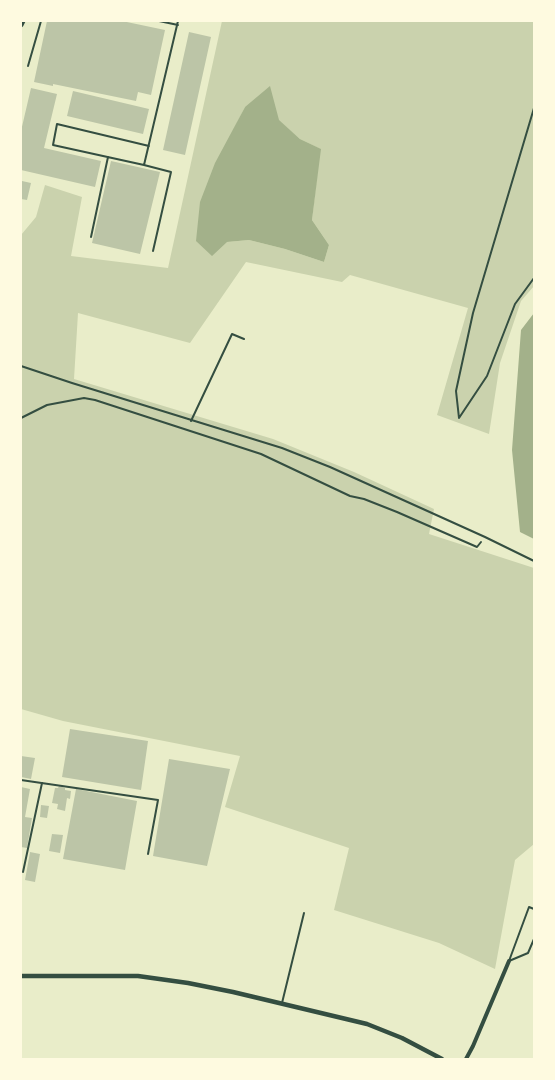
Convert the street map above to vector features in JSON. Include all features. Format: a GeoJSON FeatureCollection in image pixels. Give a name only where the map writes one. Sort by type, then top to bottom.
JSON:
{"type":"FeatureCollection","features":[{"type":"Feature","properties":{"kind":"main road"},"geometry":{"type":"LineString","coordinates":[[21,25],[23,21]]}},
{"type":"Feature","properties":{"kind":"street"},"geometry":{"type":"LineString","coordinates":[[466,1059],[508,961]]}},
{"type":"Feature","properties":{"kind":"street"},"geometry":{"type":"LineString","coordinates":[[21,976],[138,976],[188,983],[367,1024],[402,1038],[442,1059]]}},
{"type":"Feature","properties":{"kind":"lane"},"geometry":{"type":"LineString","coordinates":[[28,66],[41,21]]}},
{"type":"Feature","properties":{"kind":"lane"},"geometry":{"type":"LineString","coordinates":[[159,21],[178,25]]}},
{"type":"Feature","properties":{"kind":"lane"},"geometry":{"type":"LineString","coordinates":[[144,165],[178,21]]}},
{"type":"Feature","properties":{"kind":"lane"},"geometry":{"type":"LineString","coordinates":[[534,108],[473,314],[456,391],[459,418],[487,376],[515,304],[534,278]]}},
{"type":"Feature","properties":{"kind":"lane"},"geometry":{"type":"LineString","coordinates":[[149,146],[57,124],[53,145],[171,172],[153,251]]}},
{"type":"Feature","properties":{"kind":"lane"},"geometry":{"type":"LineString","coordinates":[[90,237],[108,157]]}},
{"type":"Feature","properties":{"kind":"lane"},"geometry":{"type":"LineString","coordinates":[[192,421],[232,334],[244,339]]}},
{"type":"Feature","properties":{"kind":"lane"},"geometry":{"type":"LineString","coordinates":[[21,366],[72,384],[282,448],[330,467],[534,561]]}},
{"type":"Feature","properties":{"kind":"lane"},"geometry":{"type":"LineString","coordinates":[[21,780],[158,800],[148,854]]}},
{"type":"Feature","properties":{"kind":"lane"},"geometry":{"type":"LineString","coordinates":[[24,872],[42,783]]}},
{"type":"Feature","properties":{"kind":"lane"},"geometry":{"type":"LineString","coordinates":[[508,961],[529,907],[534,909]]}},
{"type":"Feature","properties":{"kind":"lane"},"geometry":{"type":"LineString","coordinates":[[282,1004],[304,914]]}},
{"type":"Feature","properties":{"kind":"lane"},"geometry":{"type":"LineString","coordinates":[[508,961],[528,953],[534,939]]}},
{"type":"Feature","properties":{"kind":"path"},"geometry":{"type":"LineString","coordinates":[[21,418],[47,405],[84,398],[95,400],[261,454],[350,496],[364,499],[397,512],[477,547],[484,537]]}},
{"type":"Feature","properties":{"kind":"shaded area"},"geometry":{"type":"Polygon","coordinates":[[[222,21],[534,21],[534,286],[521,301],[500,363],[489,434],[437,415],[468,308],[350,275],[342,282],[246,262],[190,343],[78,313],[74,379],[273,439],[354,472],[434,509],[429,534],[534,568],[534,844],[515,860],[495,969],[439,943],[334,910],[349,848],[225,807],[240,756],[63,721],[21,709],[21,235],[36,217],[45,185],[82,197],[71,256],[168,268],[222,21]],[[245,107],[233,131],[227,242],[249,240],[324,262],[329,245],[312,220],[320,149],[300,139],[278,120],[245,107]]]}},
{"type":"Feature","properties":{"kind":"shaded area"},"geometry":{"type":"Polygon","coordinates":[[[270,86],[279,120],[300,139],[321,149],[312,220],[329,245],[324,262],[249,240],[227,242],[212,256],[196,241],[200,202],[215,163],[245,107],[270,86]]]}},
{"type":"Feature","properties":{"kind":"shaded area"},"geometry":{"type":"Polygon","coordinates":[[[534,313],[534,539],[520,532],[512,450],[521,330],[534,313]]]}},
{"type":"Feature","properties":{"kind":"building"},"geometry":{"type":"Polygon","coordinates":[[[47,21],[122,21],[165,30],[151,95],[138,92],[136,101],[53,84],[53,86],[34,82],[47,21]]]}},
{"type":"Feature","properties":{"kind":"building"},"geometry":{"type":"Polygon","coordinates":[[[189,32],[211,37],[185,155],[163,150],[189,32]]]}},
{"type":"Feature","properties":{"kind":"building"},"geometry":{"type":"Polygon","coordinates":[[[31,88],[57,94],[44,148],[101,161],[95,187],[21,170],[21,131],[31,88]]]}},
{"type":"Feature","properties":{"kind":"building"},"geometry":{"type":"Polygon","coordinates":[[[73,91],[149,109],[143,134],[67,116],[73,91]]]}},
{"type":"Feature","properties":{"kind":"building"},"geometry":{"type":"Polygon","coordinates":[[[111,161],[160,172],[140,254],[92,243],[111,161]]]}},
{"type":"Feature","properties":{"kind":"building"},"geometry":{"type":"Polygon","coordinates":[[[22,181],[31,183],[27,200],[21,199],[22,181]]]}},
{"type":"Feature","properties":{"kind":"building"},"geometry":{"type":"Polygon","coordinates":[[[70,729],[148,741],[141,790],[62,777],[70,729]]]}},
{"type":"Feature","properties":{"kind":"building"},"geometry":{"type":"Polygon","coordinates":[[[21,756],[35,758],[31,779],[21,777],[21,756]]]}},
{"type":"Feature","properties":{"kind":"building"},"geometry":{"type":"Polygon","coordinates":[[[169,759],[230,769],[207,866],[153,856],[169,759]]]}},
{"type":"Feature","properties":{"kind":"building"},"geometry":{"type":"Polygon","coordinates":[[[59,786],[71,791],[70,799],[67,798],[65,811],[57,809],[58,804],[52,803],[55,788],[59,786]]]}},
{"type":"Feature","properties":{"kind":"building"},"geometry":{"type":"Polygon","coordinates":[[[21,787],[30,789],[25,817],[32,818],[27,848],[21,847],[21,787]]]}},
{"type":"Feature","properties":{"kind":"building"},"geometry":{"type":"Polygon","coordinates":[[[76,789],[137,801],[125,870],[63,859],[76,789]]]}},
{"type":"Feature","properties":{"kind":"building"},"geometry":{"type":"Polygon","coordinates":[[[41,805],[49,806],[47,818],[40,817],[41,805]]]}},
{"type":"Feature","properties":{"kind":"building"},"geometry":{"type":"Polygon","coordinates":[[[52,834],[63,835],[60,853],[49,851],[52,834]]]}},
{"type":"Feature","properties":{"kind":"building"},"geometry":{"type":"Polygon","coordinates":[[[30,852],[40,854],[35,882],[25,880],[30,852]]]}}]}
